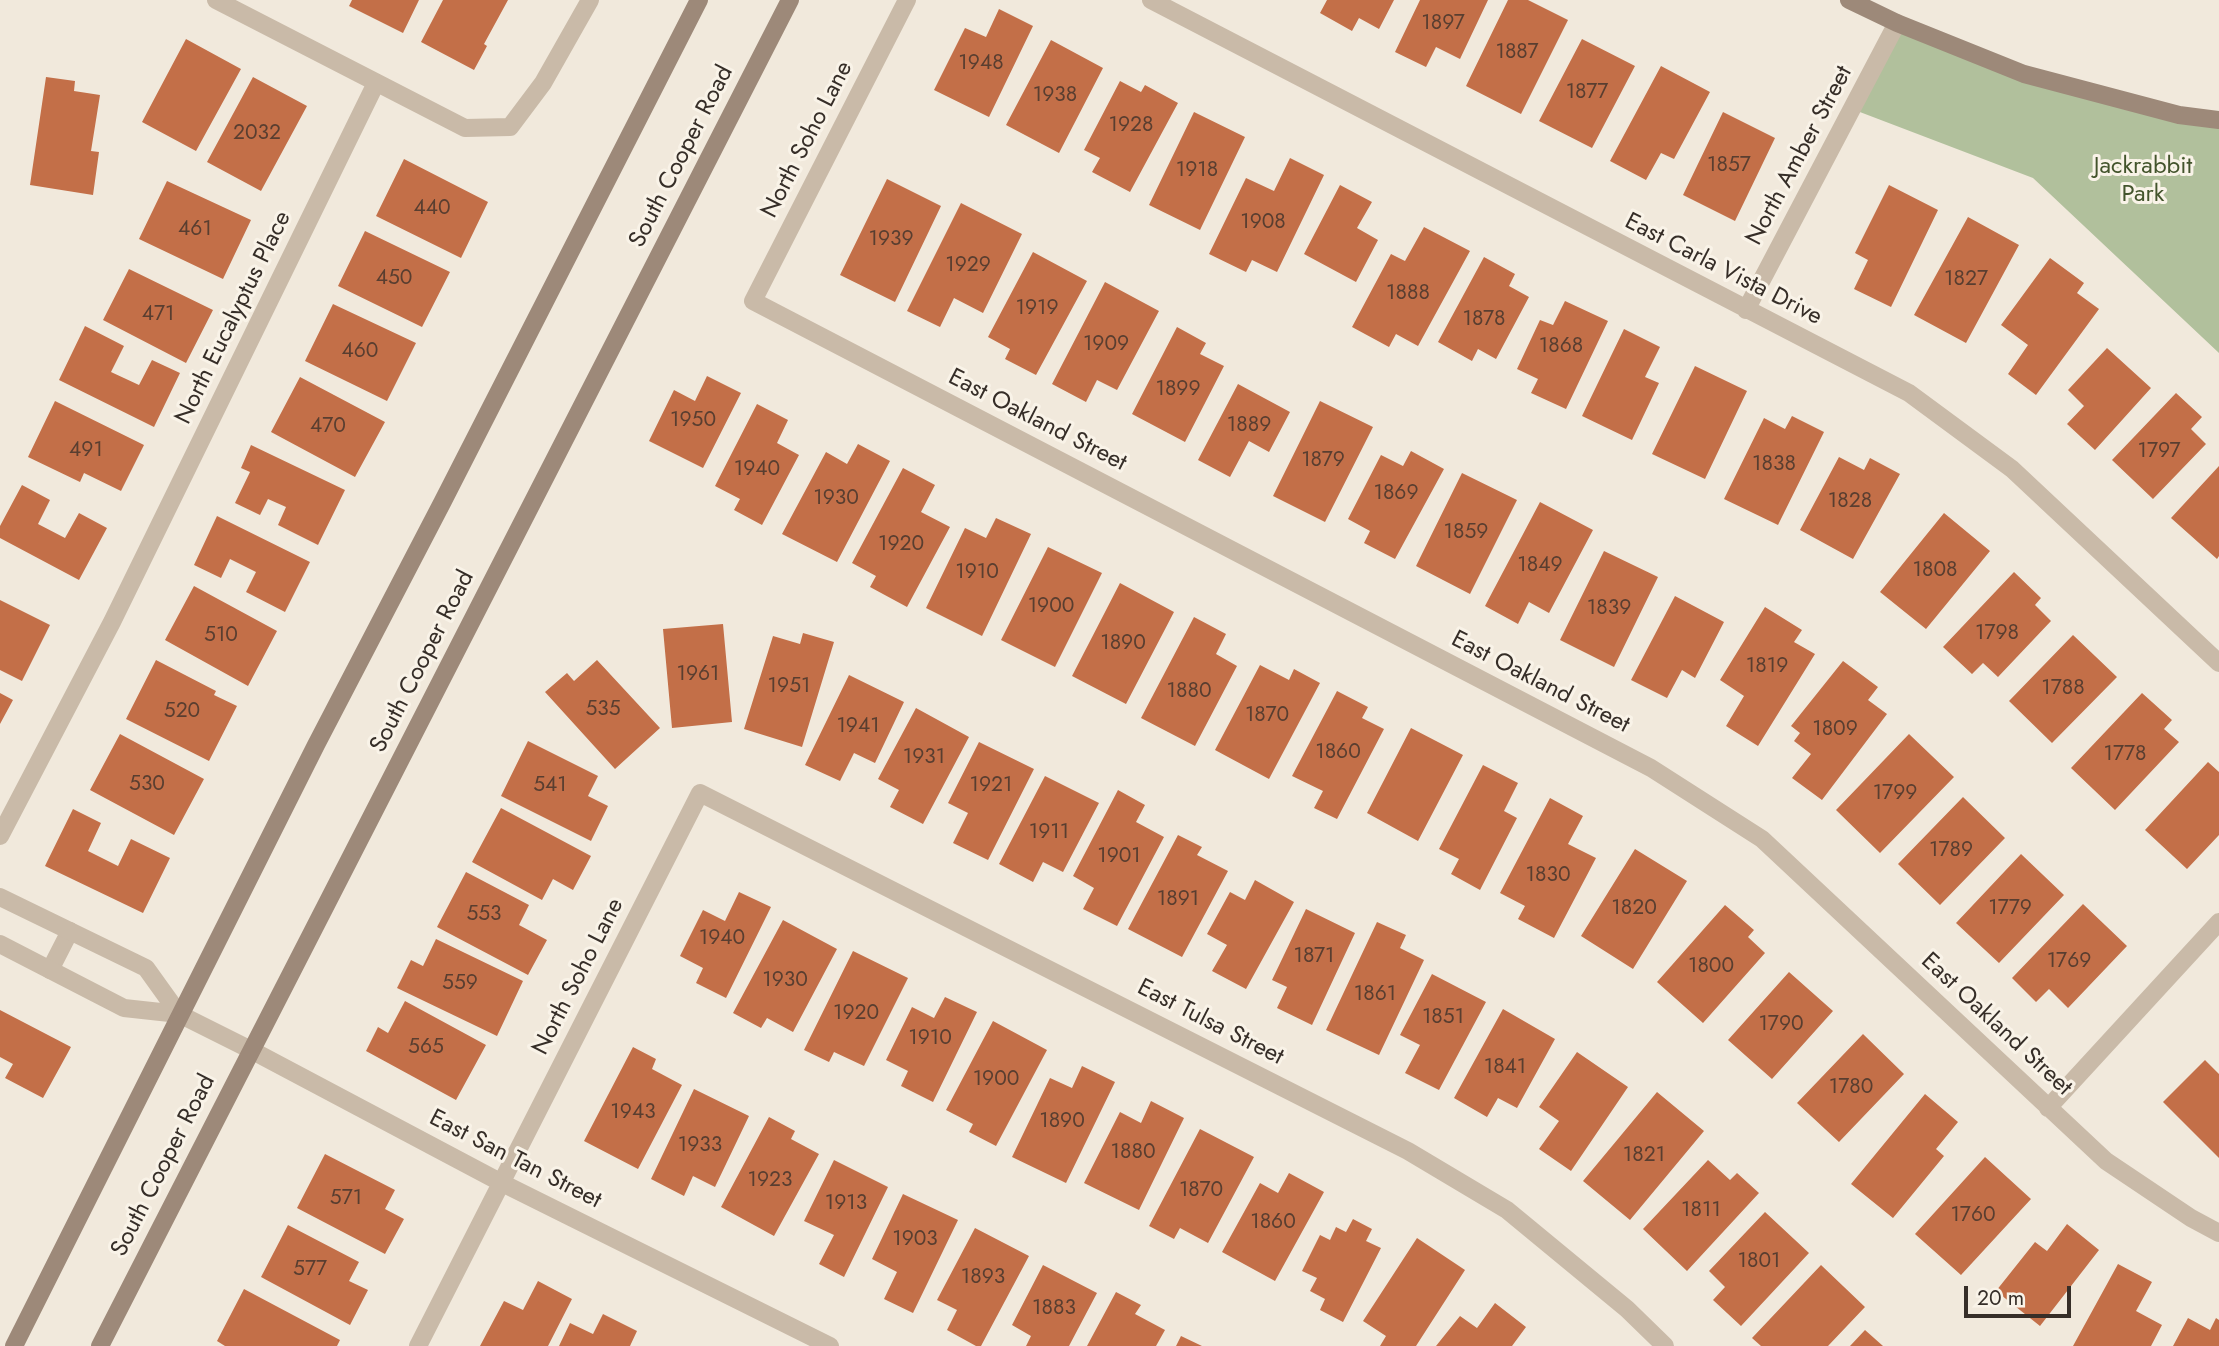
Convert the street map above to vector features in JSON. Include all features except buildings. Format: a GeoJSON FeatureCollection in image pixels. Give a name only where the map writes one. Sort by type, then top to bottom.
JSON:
{"type":"FeatureCollection","features":[{"type":"Feature","properties":{"kind":"main road"},"geometry":{"type":"LineString","coordinates":[[15,1346],[179,1014],[699,0]]}},
{"type":"Feature","properties":{"kind":"main road","name":"South Cooper Road"},"geometry":{"type":"LineString","coordinates":[[100,1346],[790,0]]}},
{"type":"Feature","properties":{"kind":"main road"},"geometry":{"type":"LineString","coordinates":[[1849,0],[1897,23],[2024,74],[2179,115],[2219,120]]}},
{"type":"Feature","properties":{"kind":"street"},"geometry":{"type":"LineString","coordinates":[[216,0],[465,128],[510,127],[544,83],[590,0]]}},
{"type":"Feature","properties":{"kind":"street","name":"North Soho Lane"},"geometry":{"type":"LineString","coordinates":[[753,301],[907,0]]}},
{"type":"Feature","properties":{"kind":"street","name":"East Carla Vista Drive"},"geometry":{"type":"LineString","coordinates":[[1151,0],[1909,393],[2012,470],[2219,663]]}},
{"type":"Feature","properties":{"kind":"street","name":"North Amber Street"},"geometry":{"type":"LineString","coordinates":[[1746,310],[1897,23]]}},
{"type":"Feature","properties":{"kind":"street","name":"North Eucalyptus Place"},"geometry":{"type":"LineString","coordinates":[[0,835],[112,622],[376,83]]}},
{"type":"Feature","properties":{"kind":"street","name":"East Oakland Street"},"geometry":{"type":"LineString","coordinates":[[753,301],[1651,768],[1762,839],[2106,1161],[2191,1218],[2219,1233]]}},
{"type":"Feature","properties":{"kind":"street","name":"North Soho Lane"},"geometry":{"type":"LineString","coordinates":[[418,1346],[701,793]]}},
{"type":"Feature","properties":{"kind":"street","name":"East Tulsa Street"},"geometry":{"type":"LineString","coordinates":[[701,793],[1409,1151],[1507,1210],[1627,1309],[1665,1346]]}},
{"type":"Feature","properties":{"kind":"street","name":"East San Tan Street"},"geometry":{"type":"LineString","coordinates":[[0,897],[146,968],[179,1014]]}},
{"type":"Feature","properties":{"kind":"street"},"geometry":{"type":"LineString","coordinates":[[2048,1108],[2219,922]]}},
{"type":"Feature","properties":{"kind":"street"},"geometry":{"type":"LineString","coordinates":[[50,970],[70,931]]}},
{"type":"Feature","properties":{"kind":"street","name":"East San Tan Street"},"geometry":{"type":"LineString","coordinates":[[0,944],[124,1008],[179,1014],[251,1049],[500,1182],[830,1346]]}},
{"type":"Feature","properties":{"kind":"green space","name":"Jackrabbit Park"},"geometry":{"type":"Polygon","coordinates":[[[1897,23],[2024,74],[2219,120],[2219,353],[2033,178],[1852,109],[1897,23]]]}}]}
